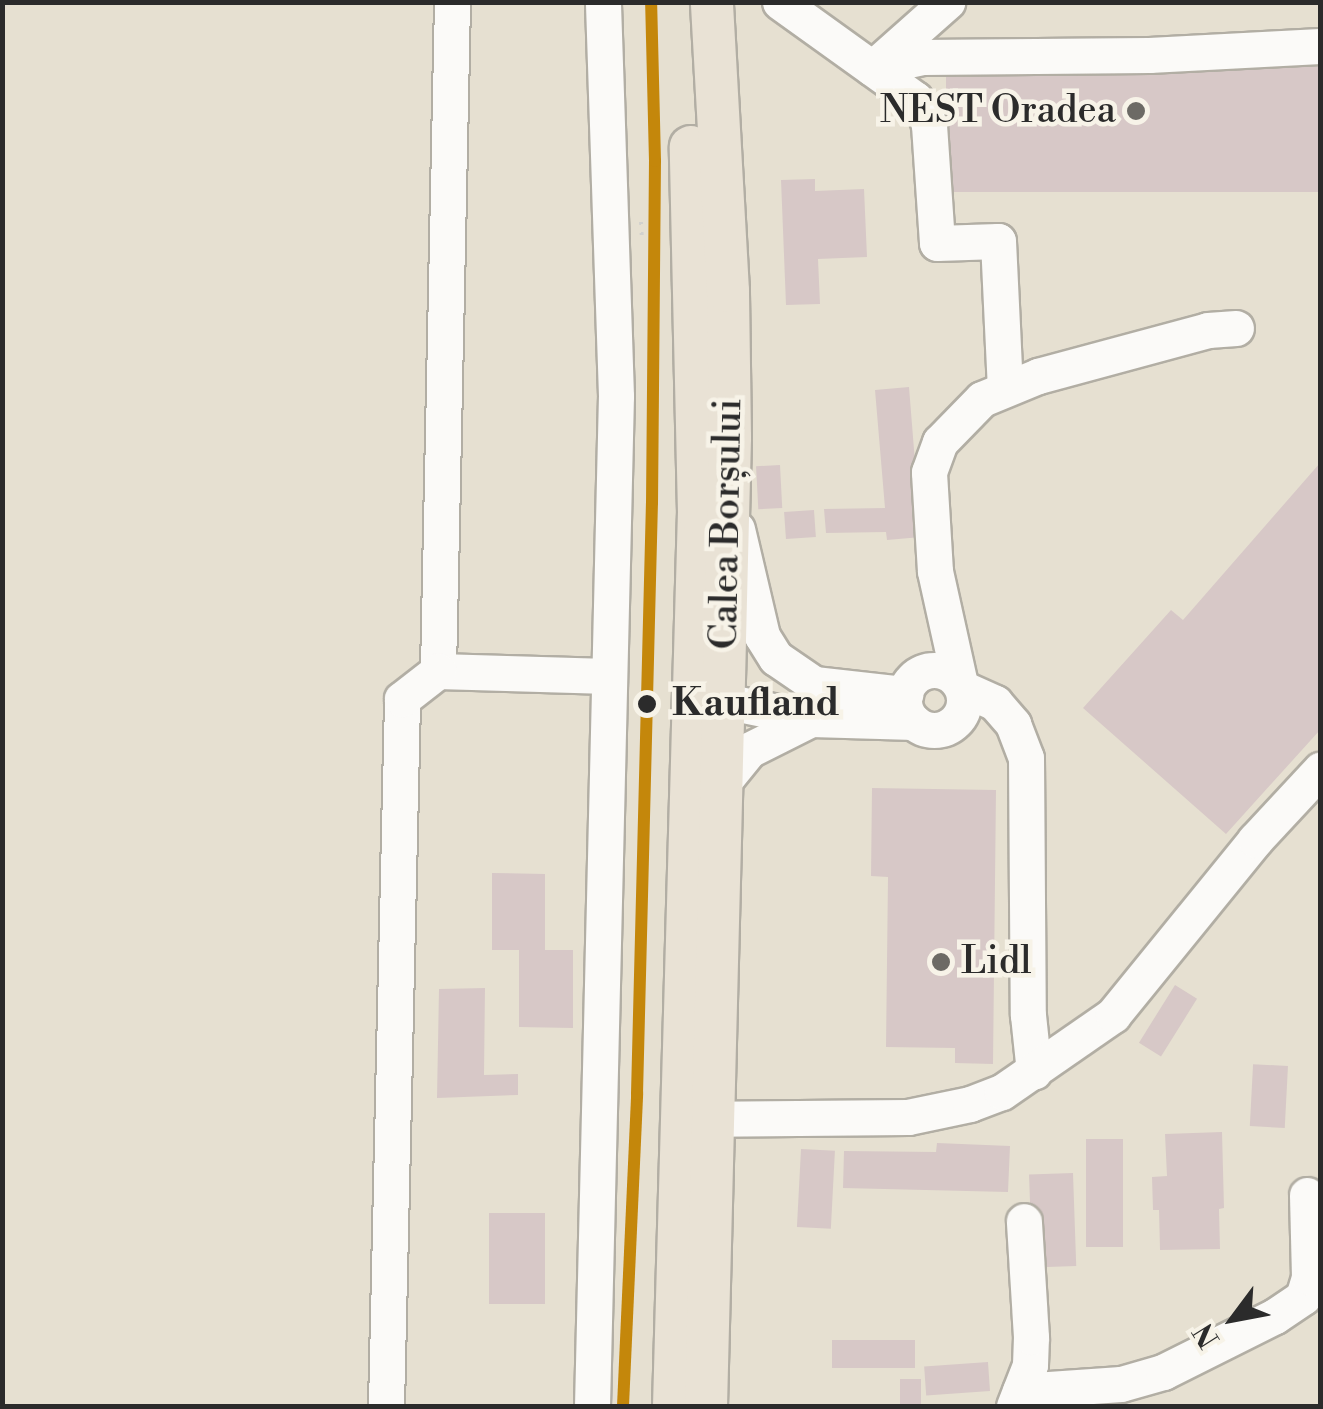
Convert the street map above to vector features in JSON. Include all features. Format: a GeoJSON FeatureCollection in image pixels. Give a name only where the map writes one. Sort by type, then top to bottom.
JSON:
{"type":"FeatureCollection","features":[{"type":"Feature","properties":{"kind":"main road","name":"Calea Borșului"},"geometry":{"type":"LineString","coordinates":[[684,2],[709,697],[697,1120],[706,1406]]}},
{"type":"Feature","properties":{"kind":"main road","name":"Calea Borșului"},"geometry":{"type":"LineString","coordinates":[[674,1406],[724,781],[709,697],[729,496],[728,291],[712,2]]}},
{"type":"Feature","properties":{"kind":"street"},"geometry":{"type":"LineString","coordinates":[[438,670],[452,2]]}},
{"type":"Feature","properties":{"kind":"street"},"geometry":{"type":"LineString","coordinates":[[592,1406],[616,396],[603,2]]}},
{"type":"Feature","properties":{"kind":"street"},"geometry":{"type":"LineString","coordinates":[[780,2],[915,99],[929,124],[937,243],[998,240],[1005,389]]}},
{"type":"Feature","properties":{"kind":"street"},"geometry":{"type":"LineString","coordinates":[[872,68],[947,2]]}},
{"type":"Feature","properties":{"kind":"street"},"geometry":{"type":"LineString","coordinates":[[872,68],[922,57],[1149,55],[1320,46]]}},
{"type":"Feature","properties":{"kind":"street"},"geometry":{"type":"LineString","coordinates":[[729,496],[762,636],[776,658],[814,684],[962,713],[961,686],[935,571],[929,472],[957,421],[982,398],[1099,357],[1236,328]]}},
{"type":"Feature","properties":{"kind":"street"},"geometry":{"type":"LineString","coordinates":[[920,705],[935,571]]}},
{"type":"Feature","properties":{"kind":"street"},"geometry":{"type":"LineString","coordinates":[[920,705],[932,669],[948,673],[961,686],[995,703],[1013,724],[1026,758],[1028,1014],[1034,1072]]}},
{"type":"Feature","properties":{"kind":"street"},"geometry":{"type":"LineString","coordinates":[[386,1406],[402,699],[438,670],[608,676]]}},
{"type":"Feature","properties":{"kind":"street"},"geometry":{"type":"LineString","coordinates":[[709,697],[812,719]]}},
{"type":"Feature","properties":{"kind":"street"},"geometry":{"type":"LineString","coordinates":[[724,781],[759,743],[812,719],[920,705],[1003,735],[1026,758]]}},
{"type":"Feature","properties":{"kind":"street"},"geometry":{"type":"LineString","coordinates":[[697,1120],[908,1117],[970,1104],[1034,1072],[1113,1015],[1255,840],[1320,770]]}},
{"type":"Feature","properties":{"kind":"street"},"geometry":{"type":"LineString","coordinates":[[1024,1221],[1030,1365],[1017,1399],[1121,1384],[1163,1372],[1275,1316],[1303,1297],[1309,1277],[1307,1196]]}},
{"type":"Feature","properties":{"kind":"building","name":"NEST Oradea"},"geometry":{"type":"Polygon","coordinates":[[[946,54],[1320,54],[1320,192],[946,192],[946,54]]]}},
{"type":"Feature","properties":{"kind":"building"},"geometry":{"type":"Polygon","coordinates":[[[815,179],[815,191],[864,189],[867,257],[818,259],[820,304],[786,305],[781,180],[815,179]]]}},
{"type":"Feature","properties":{"kind":"building"},"geometry":{"type":"Polygon","coordinates":[[[909,387],[921,537],[887,540],[886,532],[826,533],[824,509],[885,508],[875,390],[909,387]]]}},
{"type":"Feature","properties":{"kind":"building"},"geometry":{"type":"Polygon","coordinates":[[[1320,463],[1320,730],[1226,834],[1083,708],[1171,610],[1183,620],[1320,463]]]}},
{"type":"Feature","properties":{"kind":"building"},"geometry":{"type":"Polygon","coordinates":[[[780,465],[782,508],[758,509],[756,466],[780,465]]]}},
{"type":"Feature","properties":{"kind":"building"},"geometry":{"type":"Polygon","coordinates":[[[814,510],[816,537],[786,539],[784,512],[814,510]]]}},
{"type":"Feature","properties":{"kind":"building","name":"Lidl"},"geometry":{"type":"Polygon","coordinates":[[[872,788],[996,790],[993,1064],[955,1063],[955,1048],[886,1047],[888,877],[871,876],[872,788]]]}},
{"type":"Feature","properties":{"kind":"building"},"geometry":{"type":"Polygon","coordinates":[[[492,873],[545,874],[545,950],[573,950],[573,1028],[519,1027],[519,950],[492,950],[492,873]]]}},
{"type":"Feature","properties":{"kind":"building"},"geometry":{"type":"Polygon","coordinates":[[[1175,985],[1197,999],[1161,1056],[1139,1043],[1175,985]]]}},
{"type":"Feature","properties":{"kind":"building"},"geometry":{"type":"Polygon","coordinates":[[[485,988],[484,1075],[518,1074],[518,1095],[437,1098],[439,989],[485,988]]]}},
{"type":"Feature","properties":{"kind":"building"},"geometry":{"type":"Polygon","coordinates":[[[1253,1064],[1288,1066],[1285,1128],[1250,1126],[1253,1064]]]}},
{"type":"Feature","properties":{"kind":"building"},"geometry":{"type":"Polygon","coordinates":[[[1222,1132],[1224,1208],[1219,1209],[1220,1249],[1160,1250],[1159,1210],[1153,1210],[1152,1177],[1167,1176],[1165,1134],[1222,1132]]]}},
{"type":"Feature","properties":{"kind":"building"},"geometry":{"type":"Polygon","coordinates":[[[1086,1139],[1123,1139],[1123,1247],[1086,1247],[1086,1139]]]}},
{"type":"Feature","properties":{"kind":"building"},"geometry":{"type":"Polygon","coordinates":[[[937,1143],[1010,1146],[1008,1192],[843,1188],[844,1151],[936,1152],[937,1143]]]}},
{"type":"Feature","properties":{"kind":"building"},"geometry":{"type":"Polygon","coordinates":[[[801,1149],[835,1151],[831,1229],[797,1227],[801,1149]]]}},
{"type":"Feature","properties":{"kind":"building"},"geometry":{"type":"Polygon","coordinates":[[[1073,1173],[1076,1266],[1032,1267],[1029,1175],[1073,1173]]]}},
{"type":"Feature","properties":{"kind":"building"},"geometry":{"type":"Polygon","coordinates":[[[489,1213],[545,1213],[545,1304],[489,1304],[489,1213]]]}},
{"type":"Feature","properties":{"kind":"building"},"geometry":{"type":"Polygon","coordinates":[[[832,1340],[915,1340],[915,1368],[832,1368],[832,1340]]]}},
{"type":"Feature","properties":{"kind":"building"},"geometry":{"type":"Polygon","coordinates":[[[988,1362],[990,1391],[926,1395],[924,1366],[988,1362]]]}},
{"type":"Feature","properties":{"kind":"building"},"geometry":{"type":"Polygon","coordinates":[[[900,1379],[921,1379],[921,1406],[900,1406],[900,1379]]]}},
{"type":"Feature","properties":{"kind":"transit line"},"geometry":{"type":"LineString","coordinates":[[623,1406],[637,1094],[652,503],[655,161],[651,2]]}},
{"type":"Feature","properties":{"kind":"place","name":"NEST Oradea"},"geometry":{"type":"Point","coordinates":[1136,111]}},
{"type":"Feature","properties":{"kind":"place","name":"Kaufland"},"geometry":{"type":"Point","coordinates":[647,704]}},
{"type":"Feature","properties":{"kind":"place","name":"Lidl"},"geometry":{"type":"Point","coordinates":[941,962]}}]}
